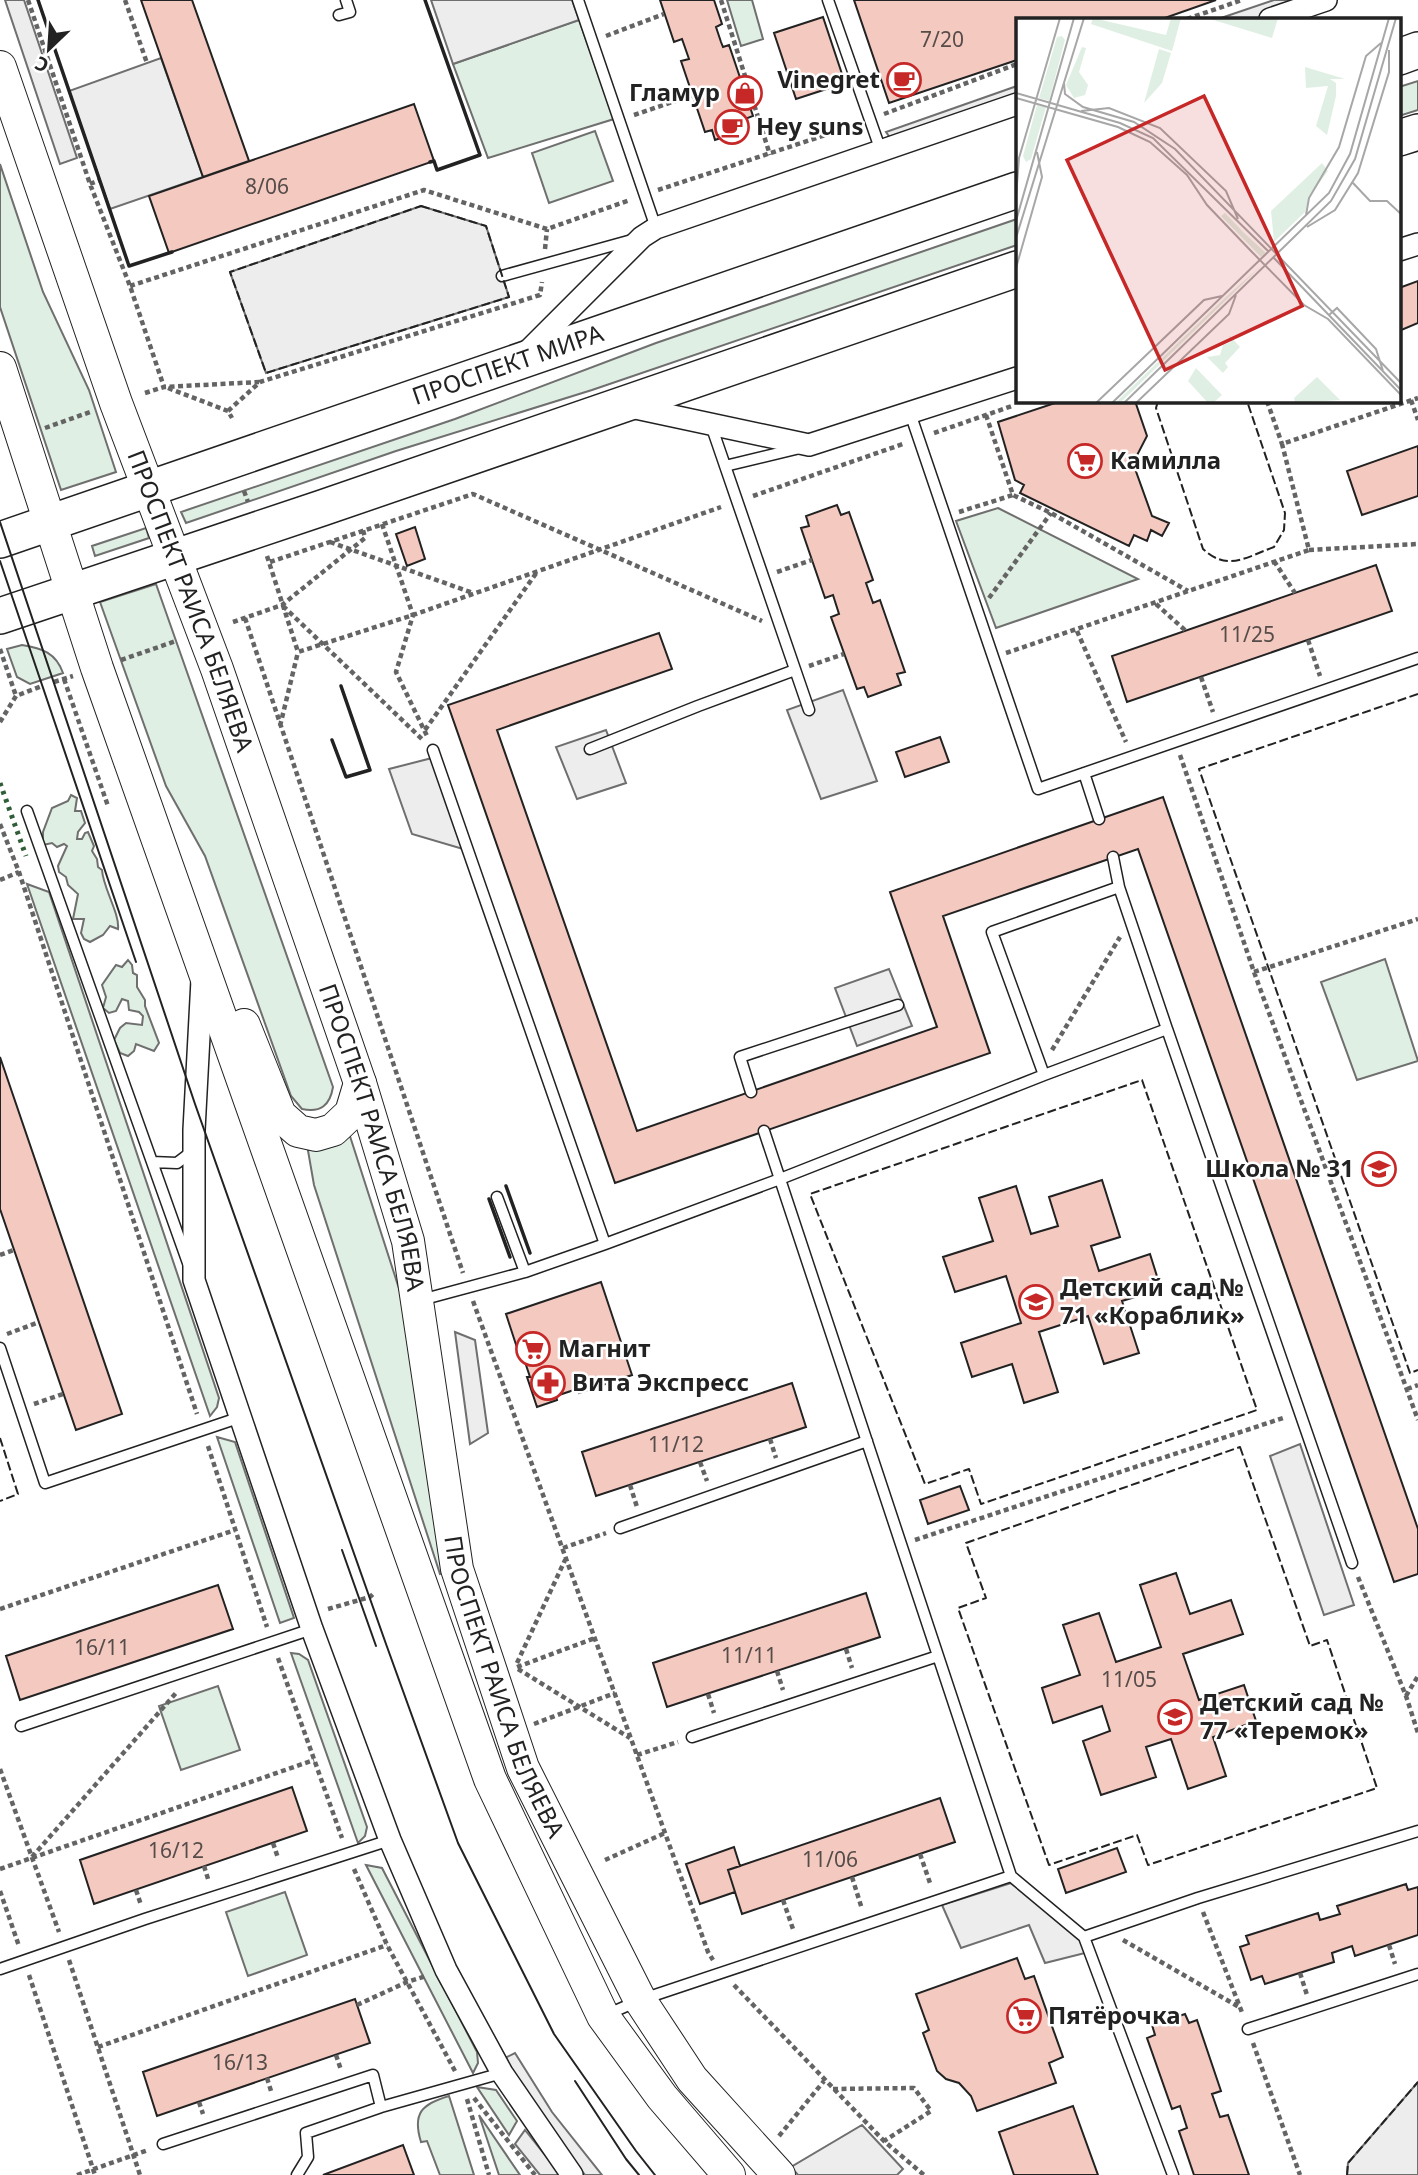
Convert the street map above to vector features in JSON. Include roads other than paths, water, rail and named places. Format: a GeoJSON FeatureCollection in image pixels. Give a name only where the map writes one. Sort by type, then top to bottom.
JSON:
{"type":"FeatureCollection","features":[{"type":"Feature","properties":{"kind":"main road"},"geometry":{"type":"LineString","coordinates":[[1400,57],[1418,50]]}},
{"type":"Feature","properties":{"kind":"main road"},"geometry":{"type":"LineString","coordinates":[[1400,138],[1418,132]]}},
{"type":"Feature","properties":{"kind":"main road","name":"ПРОСПЕКТ МИРА"},"geometry":{"type":"LineString","coordinates":[[0,540],[1016,190]]}},
{"type":"Feature","properties":{"kind":"main road"},"geometry":{"type":"LineString","coordinates":[[0,615],[1016,270]]}},
{"type":"Feature","properties":{"kind":"street"},"geometry":{"type":"LineString","coordinates":[[1273,18],[1325,0]]}},
{"type":"Feature","properties":{"kind":"street","name":"ПРОСПЕКТ РАИСА БЕЛЯЕВА"},"geometry":{"type":"LineString","coordinates":[[4,80],[116,403],[217,668],[360,1083],[408,1241],[457,1569],[523,1768],[640,2000],[692,2079],[779,2175]]}},
{"type":"Feature","properties":{"kind":"street"},"geometry":{"type":"LineString","coordinates":[[519,360],[649,233],[1016,104]]}},
{"type":"Feature","properties":{"kind":"street"},"geometry":{"type":"LineString","coordinates":[[1400,250],[1418,244]]}},
{"type":"Feature","properties":{"kind":"street","name":"ПРОСПЕКТ РАИСА БЕЛЯЕВА"},"geometry":{"type":"LineString","coordinates":[[0,369],[203,971],[421,1580],[489,1779],[603,2016],[663,2097],[729,2175]]}},
{"type":"Feature","properties":{"kind":"street"},"geometry":{"type":"LineString","coordinates":[[621,405],[809,445],[1016,377]]}},
{"type":"Feature","properties":{"kind":"street"},"geometry":{"type":"LineString","coordinates":[[203,971],[239,1013],[280,1115],[298,1130],[316,1135],[333,1130],[351,1113],[360,1083]]}},
{"type":"Feature","properties":{"kind":"street"},"geometry":{"type":"LineString","coordinates":[[203,971],[194,1150],[194,1280],[312,1629],[390,1840],[446,1970],[502,2073],[572,2175]]}},
{"type":"Feature","properties":{"kind":"lane"},"geometry":{"type":"LineString","coordinates":[[339,15],[350,12],[346,0]]}},
{"type":"Feature","properties":{"kind":"lane"},"geometry":{"type":"LineString","coordinates":[[502,276],[649,233],[645,195],[578,0]]}},
{"type":"Feature","properties":{"kind":"lane"},"geometry":{"type":"LineString","coordinates":[[828,0],[881,151]]}},
{"type":"Feature","properties":{"kind":"lane"},"geometry":{"type":"LineString","coordinates":[[911,413],[1038,789],[1418,658]]}},
{"type":"Feature","properties":{"kind":"lane"},"geometry":{"type":"LineString","coordinates":[[711,425],[809,710]]}},
{"type":"Feature","properties":{"kind":"lane"},"geometry":{"type":"LineString","coordinates":[[725,466],[809,445]]}},
{"type":"Feature","properties":{"kind":"lane"},"geometry":{"type":"LineString","coordinates":[[590,749],[795,670]]}},
{"type":"Feature","properties":{"kind":"lane"},"geometry":{"type":"LineString","coordinates":[[433,750],[605,1244]]}},
{"type":"Feature","properties":{"kind":"lane"},"geometry":{"type":"LineString","coordinates":[[1084,773],[1100,819]]}},
{"type":"Feature","properties":{"kind":"lane"},"geometry":{"type":"LineString","coordinates":[[27,811],[194,1280]]}},
{"type":"Feature","properties":{"kind":"lane"},"geometry":{"type":"LineString","coordinates":[[1113,857],[1129,921],[1352,1563]]}},
{"type":"Feature","properties":{"kind":"lane"},"geometry":{"type":"LineString","coordinates":[[1042,1071],[992,932],[1119,887]]}},
{"type":"Feature","properties":{"kind":"lane"},"geometry":{"type":"LineString","coordinates":[[751,1092],[740,1057],[898,1005]]}},
{"type":"Feature","properties":{"kind":"lane"},"geometry":{"type":"LineString","coordinates":[[418,1301],[525,1272],[605,1244],[780,1179],[1042,1071],[1167,1029]]}},
{"type":"Feature","properties":{"kind":"lane"},"geometry":{"type":"LineString","coordinates":[[764,1131],[1011,1876],[1084,1937],[1173,2175]]}},
{"type":"Feature","properties":{"kind":"lane"},"geometry":{"type":"LineString","coordinates":[[152,1162],[177,1163],[194,1150]]}},
{"type":"Feature","properties":{"kind":"lane"},"geometry":{"type":"LineString","coordinates":[[497,1196],[525,1272]]}},
{"type":"Feature","properties":{"kind":"lane"},"geometry":{"type":"LineString","coordinates":[[0,1348],[45,1483],[241,1417]]}},
{"type":"Feature","properties":{"kind":"lane"},"geometry":{"type":"LineString","coordinates":[[620,1528],[867,1441]]}},
{"type":"Feature","properties":{"kind":"lane"},"geometry":{"type":"LineString","coordinates":[[21,1726],[312,1629]]}},
{"type":"Feature","properties":{"kind":"lane"},"geometry":{"type":"LineString","coordinates":[[692,1737],[938,1656]]}},
{"type":"Feature","properties":{"kind":"lane"},"geometry":{"type":"LineString","coordinates":[[1084,1937],[1198,1898],[1418,1831]]}},
{"type":"Feature","properties":{"kind":"lane"},"geometry":{"type":"LineString","coordinates":[[0,1969],[390,1840]]}},
{"type":"Feature","properties":{"kind":"lane"},"geometry":{"type":"LineString","coordinates":[[603,2016],[640,2000],[1011,1876]]}},
{"type":"Feature","properties":{"kind":"lane"},"geometry":{"type":"LineString","coordinates":[[1248,2029],[1418,1974]]}},
{"type":"Feature","properties":{"kind":"lane"},"geometry":{"type":"LineString","coordinates":[[297,2175],[308,2157],[306,2133],[381,2106],[502,2073]]}},
{"type":"Feature","properties":{"kind":"lane"},"geometry":{"type":"LineString","coordinates":[[163,2144],[373,2075],[381,2106]]}},
{"type":"Feature","properties":{"kind":"tram line"},"geometry":{"type":"LineString","coordinates":[[0,522],[195,1104],[458,1843],[554,2034],[655,2175]]}},
{"type":"Feature","properties":{"kind":"tram line"},"geometry":{"type":"LineString","coordinates":[[0,561],[136,962]]}},
{"type":"Feature","properties":{"kind":"tram line"},"geometry":{"type":"LineString","coordinates":[[342,1550],[376,1646]]}},
{"type":"Feature","properties":{"kind":"tram line"},"geometry":{"type":"LineString","coordinates":[[575,2081],[639,2175]]}},
{"type":"Feature","properties":{"kind":"place","name":"Vinegret"},"geometry":{"type":"Point","coordinates":[904,80]}},
{"type":"Feature","properties":{"kind":"place","name":"Гламур"},"geometry":{"type":"Point","coordinates":[745,93]}},
{"type":"Feature","properties":{"kind":"place","name":"Hey suns"},"geometry":{"type":"Point","coordinates":[732,127]}},
{"type":"Feature","properties":{"kind":"place","name":"Камилла"},"geometry":{"type":"Point","coordinates":[1085,461]}},
{"type":"Feature","properties":{"kind":"place","name":"Школа № 31"},"geometry":{"type":"Point","coordinates":[1379,1169]}},
{"type":"Feature","properties":{"kind":"place","name":"Детский сад № 71 «Кораблик»"},"geometry":{"type":"Point","coordinates":[1036,1302]}},
{"type":"Feature","properties":{"kind":"place","name":"Магнит"},"geometry":{"type":"Point","coordinates":[533,1349]}},
{"type":"Feature","properties":{"kind":"place","name":"Вита Экспресс"},"geometry":{"type":"Point","coordinates":[548,1383]}},
{"type":"Feature","properties":{"kind":"place","name":"Детский сад № 77 «Теремок»"},"geometry":{"type":"Point","coordinates":[1175,1717]}},
{"type":"Feature","properties":{"kind":"place","name":"Пятёрочка"},"geometry":{"type":"Point","coordinates":[1024,2016]}}]}
